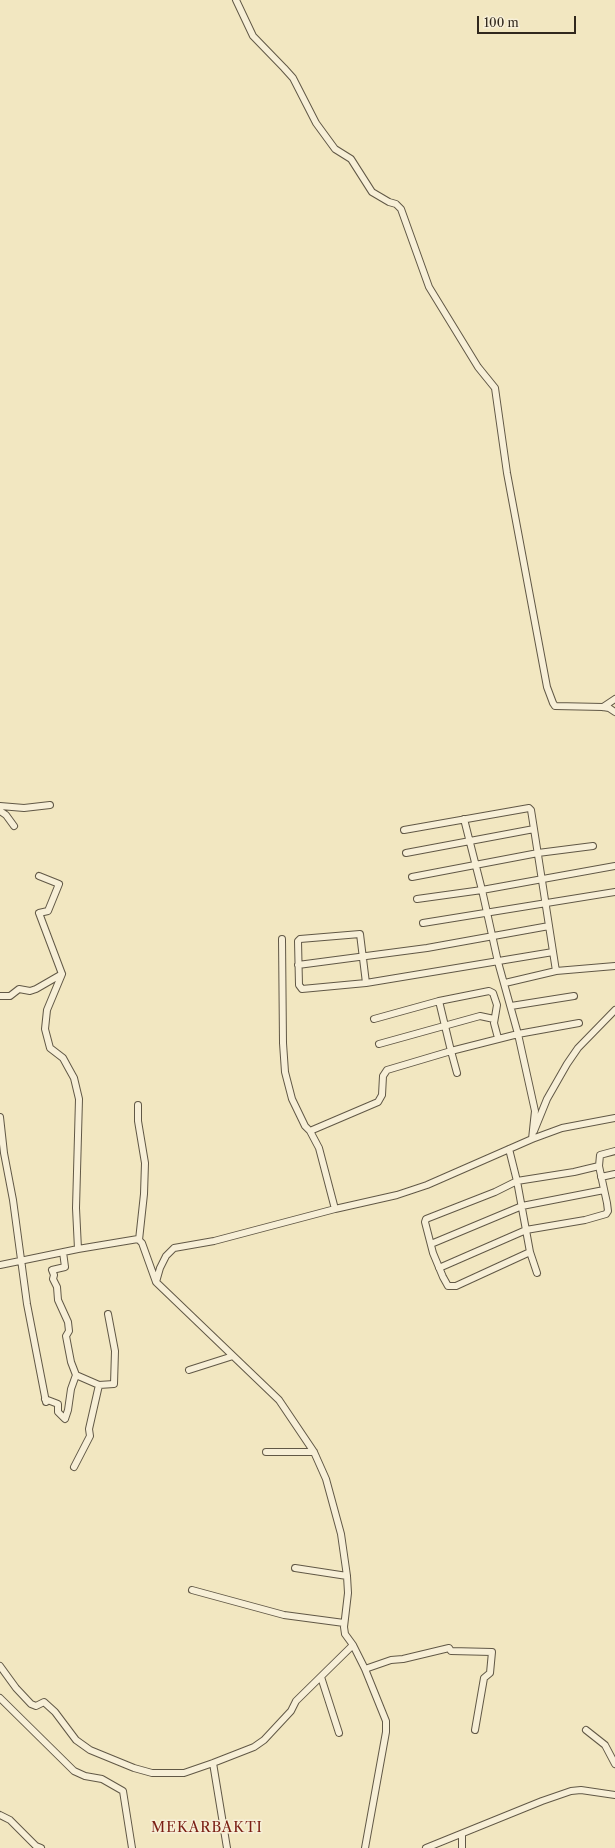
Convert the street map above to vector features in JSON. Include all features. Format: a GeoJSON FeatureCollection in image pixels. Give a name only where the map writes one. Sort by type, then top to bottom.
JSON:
{"type":"FeatureCollection","features":[{"type":"Feature","properties":{"kind":"street"},"geometry":{"type":"LineString","coordinates":[[236,0],[253,36],[292,78],[316,123],[335,149],[351,159],[372,192],[389,202],[396,204],[401,209],[429,287],[478,367],[495,388],[507,474],[549,696],[555,706],[603,707],[609,708],[615,712]]}},
{"type":"Feature","properties":{"kind":"street"},"geometry":{"type":"LineString","coordinates":[[603,707],[615,699]]}},
{"type":"Feature","properties":{"kind":"street"},"geometry":{"type":"LineString","coordinates":[[0,806],[24,808],[50,805]]}},
{"type":"Feature","properties":{"kind":"street"},"geometry":{"type":"LineString","coordinates":[[404,830],[529,808],[538,853],[556,971]]}},
{"type":"Feature","properties":{"kind":"street"},"geometry":{"type":"LineString","coordinates":[[0,811],[6,815],[14,826]]}},
{"type":"Feature","properties":{"kind":"street"},"geometry":{"type":"LineString","coordinates":[[464,819],[488,913],[498,962],[518,1034],[535,1111],[532,1138]]}},
{"type":"Feature","properties":{"kind":"street"},"geometry":{"type":"LineString","coordinates":[[406,853],[534,829]]}},
{"type":"Feature","properties":{"kind":"street"},"geometry":{"type":"LineString","coordinates":[[412,877],[538,853],[593,846]]}},
{"type":"Feature","properties":{"kind":"street"},"geometry":{"type":"LineString","coordinates":[[417,899],[542,880],[615,866]]}},
{"type":"Feature","properties":{"kind":"street"},"geometry":{"type":"LineString","coordinates":[[39,876],[59,884],[48,911],[39,914],[62,974],[47,1010],[44,1029],[50,1048],[62,1058],[74,1078],[79,1099],[76,1208],[78,1248]]}},
{"type":"Feature","properties":{"kind":"street"},"geometry":{"type":"LineString","coordinates":[[423,923],[615,892]]}},
{"type":"Feature","properties":{"kind":"street"},"geometry":{"type":"LineString","coordinates":[[298,965],[363,957],[492,937],[549,926]]}},
{"type":"Feature","properties":{"kind":"street"},"geometry":{"type":"LineString","coordinates":[[366,983],[360,934],[300,939],[297,944],[300,988],[366,983],[553,952]]}},
{"type":"Feature","properties":{"kind":"street"},"geometry":{"type":"LineString","coordinates":[[282,939],[283,1043],[285,1072],[292,1099],[305,1126],[310,1131],[321,1155],[335,1209]]}},
{"type":"Feature","properties":{"kind":"street"},"geometry":{"type":"LineString","coordinates":[[505,983],[556,971],[615,966]]}},
{"type":"Feature","properties":{"kind":"street"},"geometry":{"type":"LineString","coordinates":[[0,996],[10,996],[20,989],[30,991],[36,989],[62,974]]}},
{"type":"Feature","properties":{"kind":"street"},"geometry":{"type":"LineString","coordinates":[[374,1019],[439,1001],[489,991],[493,993],[497,1005],[494,1019],[498,1038]]}},
{"type":"Feature","properties":{"kind":"street"},"geometry":{"type":"LineString","coordinates":[[511,1006],[574,996]]}},
{"type":"Feature","properties":{"kind":"street"},"geometry":{"type":"LineString","coordinates":[[439,1001],[457,1072]]}},
{"type":"Feature","properties":{"kind":"street"},"geometry":{"type":"LineString","coordinates":[[532,1138],[548,1099],[567,1064],[582,1043],[615,1010]]}},
{"type":"Feature","properties":{"kind":"street"},"geometry":{"type":"LineString","coordinates":[[379,1044],[480,1016],[494,1019]]}},
{"type":"Feature","properties":{"kind":"street"},"geometry":{"type":"LineString","coordinates":[[310,1131],[378,1102],[382,1096],[383,1076],[386,1070],[498,1038],[579,1023]]}},
{"type":"Feature","properties":{"kind":"street"},"geometry":{"type":"LineString","coordinates":[[138,1106],[138,1121],[145,1163],[144,1194],[139,1240],[156,1282],[279,1400],[314,1452],[326,1479],[341,1534],[347,1576],[348,1593],[344,1623],[345,1634],[353,1645],[365,1669],[381,1707],[386,1727],[365,1848]]}},
{"type":"Feature","properties":{"kind":"street"},"geometry":{"type":"LineString","coordinates":[[0,1117],[27,1304],[46,1400],[58,1404],[58,1412],[65,1418],[68,1410],[71,1389],[76,1376],[71,1362],[66,1336],[69,1331],[68,1322],[58,1300],[57,1288],[53,1279],[54,1275],[52,1270],[65,1267],[63,1252]]}},
{"type":"Feature","properties":{"kind":"street"},"geometry":{"type":"LineString","coordinates":[[156,1282],[160,1268],[166,1256],[174,1248],[214,1241],[397,1194],[427,1185],[532,1138],[562,1128],[615,1118]]}},
{"type":"Feature","properties":{"kind":"street"},"geometry":{"type":"LineString","coordinates":[[509,1149],[517,1181],[530,1252],[536,1273]]}},
{"type":"Feature","properties":{"kind":"street"},"geometry":{"type":"LineString","coordinates":[[439,1268],[526,1230],[585,1220],[606,1214],[608,1211],[607,1203],[598,1166],[600,1155],[615,1152]]}},
{"type":"Feature","properties":{"kind":"street"},"geometry":{"type":"LineString","coordinates":[[530,1252],[451,1287],[448,1286],[439,1268],[425,1222],[428,1217],[495,1192],[517,1181],[574,1172],[598,1166]]}},
{"type":"Feature","properties":{"kind":"street"},"geometry":{"type":"LineString","coordinates":[[601,1177],[615,1174]]}},
{"type":"Feature","properties":{"kind":"street"},"geometry":{"type":"LineString","coordinates":[[431,1244],[522,1206],[604,1190]]}},
{"type":"Feature","properties":{"kind":"street"},"geometry":{"type":"LineString","coordinates":[[607,1203],[615,1202]]}},
{"type":"Feature","properties":{"kind":"street"},"geometry":{"type":"LineString","coordinates":[[0,1265],[78,1248],[136,1239],[139,1240]]}},
{"type":"Feature","properties":{"kind":"street"},"geometry":{"type":"LineString","coordinates":[[76,1376],[99,1385],[114,1384],[115,1351],[108,1314]]}},
{"type":"Feature","properties":{"kind":"street"},"geometry":{"type":"LineString","coordinates":[[189,1370],[232,1356]]}},
{"type":"Feature","properties":{"kind":"street"},"geometry":{"type":"LineString","coordinates":[[74,1468],[90,1436],[89,1429],[99,1385]]}},
{"type":"Feature","properties":{"kind":"street"},"geometry":{"type":"LineString","coordinates":[[266,1452],[314,1452]]}},
{"type":"Feature","properties":{"kind":"street"},"geometry":{"type":"LineString","coordinates":[[295,1568],[347,1576]]}},
{"type":"Feature","properties":{"kind":"street"},"geometry":{"type":"LineString","coordinates":[[192,1590],[284,1615],[344,1623]]}},
{"type":"Feature","properties":{"kind":"street"},"geometry":{"type":"LineString","coordinates":[[0,1666],[16,1688],[31,1704],[36,1706],[44,1702],[55,1712],[76,1740],[90,1750],[134,1768],[152,1773],[184,1773],[213,1764],[254,1747],[264,1740],[291,1711],[296,1701],[353,1645]]}},
{"type":"Feature","properties":{"kind":"street"},"geometry":{"type":"LineString","coordinates":[[365,1669],[391,1660],[403,1659],[449,1648],[451,1651],[492,1652],[490,1673],[484,1678],[475,1730]]}},
{"type":"Feature","properties":{"kind":"street"},"geometry":{"type":"LineString","coordinates":[[321,1677],[339,1733]]}},
{"type":"Feature","properties":{"kind":"street"},"geometry":{"type":"LineString","coordinates":[[0,1698],[74,1771],[85,1776],[102,1779],[123,1791],[132,1848]]}},
{"type":"Feature","properties":{"kind":"street"},"geometry":{"type":"LineString","coordinates":[[586,1730],[605,1745],[615,1764]]}},
{"type":"Feature","properties":{"kind":"street"},"geometry":{"type":"LineString","coordinates":[[213,1764],[227,1848]]}},
{"type":"Feature","properties":{"kind":"street"},"geometry":{"type":"LineString","coordinates":[[426,1848],[542,1801],[571,1791],[581,1790],[615,1795]]}},
{"type":"Feature","properties":{"kind":"street"},"geometry":{"type":"LineString","coordinates":[[0,1815],[10,1820],[36,1846],[41,1848]]}},
{"type":"Feature","properties":{"kind":"street"},"geometry":{"type":"LineString","coordinates":[[462,1834],[462,1848]]}},
{"type":"Feature","properties":{"kind":"district","name":"MEKARBAKTI"},"geometry":{"type":"Point","coordinates":[207,1828]}}]}
